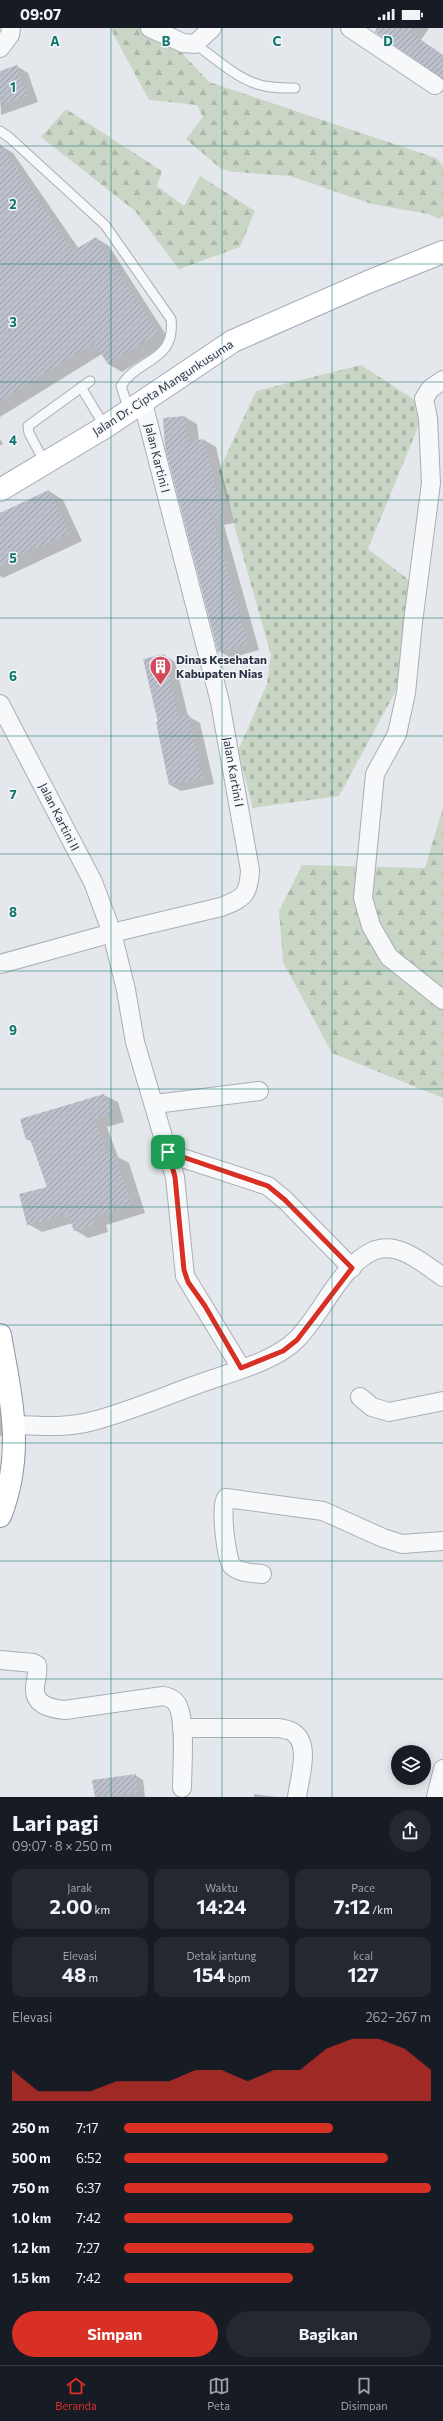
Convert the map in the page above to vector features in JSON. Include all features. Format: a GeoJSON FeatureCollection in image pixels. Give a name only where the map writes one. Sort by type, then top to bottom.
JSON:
{"type":"FeatureCollection","features":[{"type":"Feature","properties":{"kind":"main road","name":"Jalan Dr. Cipta Mangunkusuma"},"geometry":{"type":"LineString","coordinates":[[0,490],[105,427],[233,342],[368,282],[443,252]]}},
{"type":"Feature","properties":{"kind":"main road"},"geometry":{"type":"LineString","coordinates":[[0,1335],[15,1425],[11,1478],[0,1516]]}},
{"type":"Feature","properties":{"kind":"street"},"geometry":{"type":"LineString","coordinates":[[0,48],[10,35],[11,28]]}},
{"type":"Feature","properties":{"kind":"street"},"geometry":{"type":"LineString","coordinates":[[150,28],[183,43],[195,44],[212,28]]}},
{"type":"Feature","properties":{"kind":"street"},"geometry":{"type":"LineString","coordinates":[[350,28],[435,85]]}},
{"type":"Feature","properties":{"kind":"street"},"geometry":{"type":"LineString","coordinates":[[443,380],[430,389],[424,399],[428,418],[432,483],[419,570],[406,693],[397,734],[375,774],[363,898],[371,926],[389,956],[443,1000]]}},
{"type":"Feature","properties":{"kind":"street","name":"Jalan Kartini I"},"geometry":{"type":"LineString","coordinates":[[0,964],[112,933],[221,907],[236,901],[245,895],[250,885],[250,870],[220,702],[136,407]]}},
{"type":"Feature","properties":{"kind":"street","name":"Jalan Kartini II"},"geometry":{"type":"LineString","coordinates":[[0,704],[93,882],[112,933],[126,990],[135,1042],[155,1104],[175,1177],[185,1276],[241,1368]]}},
{"type":"Feature","properties":{"kind":"street"},"geometry":{"type":"LineString","coordinates":[[155,1104],[259,1091]]}},
{"type":"Feature","properties":{"kind":"street"},"geometry":{"type":"LineString","coordinates":[[168,1152],[268,1186],[285,1200],[352,1268]]}},
{"type":"Feature","properties":{"kind":"street"},"geometry":{"type":"LineString","coordinates":[[15,1425],[55,1426],[92,1421],[241,1368],[283,1351],[297,1340],[352,1268],[362,1258],[373,1251],[383,1248],[394,1248],[412,1256],[443,1277]]}},
{"type":"Feature","properties":{"kind":"street"},"geometry":{"type":"LineString","coordinates":[[360,1397],[372,1407],[389,1412],[443,1401]]}},
{"type":"Feature","properties":{"kind":"street"},"geometry":{"type":"LineString","coordinates":[[262,1574],[237,1570],[229,1561],[223,1512],[226,1498],[323,1511],[383,1538],[402,1544],[443,1541]]}},
{"type":"Feature","properties":{"kind":"street"},"geometry":{"type":"LineString","coordinates":[[0,1660],[33,1663],[37,1665],[39,1674],[34,1690],[42,1704],[52,1708],[65,1710],[163,1696],[171,1698],[178,1706],[182,1728],[182,1788]]}},
{"type":"Feature","properties":{"kind":"street"},"geometry":{"type":"LineString","coordinates":[[182,1728],[279,1728],[294,1733],[301,1743],[303,1754],[297,1797]]}},
{"type":"Feature","properties":{"kind":"street"},"geometry":{"type":"LineString","coordinates":[[436,1797],[443,1769]]}},
{"type":"Feature","properties":{"kind":"lane"},"geometry":{"type":"LineString","coordinates":[[195,44],[232,70],[257,84],[274,88],[295,88]]}},
{"type":"Feature","properties":{"kind":"lane"},"geometry":{"type":"LineString","coordinates":[[0,131],[10,138],[105,225],[171,319],[173,334],[168,344],[155,358],[121,386],[120,389],[136,407]]}},
{"type":"Feature","properties":{"kind":"lane"},"geometry":{"type":"LineString","coordinates":[[45,463],[29,433],[28,426],[90,381]]}},
{"type":"Feature","properties":{"kind":"lane"},"geometry":{"type":"LineString","coordinates":[[81,387],[105,427]]}},
{"type":"Feature","properties":{"kind":"green space"},"geometry":{"type":"Polygon","coordinates":[[[110,28],[150,28],[166,36],[209,82],[436,158],[443,165],[443,216],[439,219],[428,214],[372,204],[290,176],[233,172],[220,168],[186,139],[203,117],[197,105],[149,100],[110,28]]]}},
{"type":"Feature","properties":{"kind":"green space"},"geometry":{"type":"Polygon","coordinates":[[[66,109],[162,171],[157,186],[184,206],[200,176],[255,211],[240,247],[179,269],[135,211],[41,137],[66,109]]]}},
{"type":"Feature","properties":{"kind":"green space"},"geometry":{"type":"Polygon","coordinates":[[[361,365],[416,401],[421,420],[368,549],[409,580],[400,683],[339,796],[253,808],[238,751],[267,684],[271,655],[219,471],[256,391],[361,365]]]}},
{"type":"Feature","properties":{"kind":"green space"},"geometry":{"type":"Polygon","coordinates":[[[443,807],[443,1098],[332,1053],[283,962],[279,911],[302,865],[425,868],[443,807]]]}},
{"type":"Feature","properties":{"kind":"building"},"geometry":{"type":"Polygon","coordinates":[[[377,28],[415,28],[411,33],[443,56],[443,79],[375,32],[377,28]]]}},
{"type":"Feature","properties":{"kind":"building"},"geometry":{"type":"Polygon","coordinates":[[[17,65],[27,96],[0,105],[0,71],[17,65]]]}},
{"type":"Feature","properties":{"kind":"building"},"geometry":{"type":"Polygon","coordinates":[[[0,144],[73,251],[96,237],[158,333],[108,364],[94,343],[0,401],[0,144]]]}},
{"type":"Feature","properties":{"kind":"building"},"geometry":{"type":"Polygon","coordinates":[[[185,416],[188,442],[204,439],[223,516],[213,519],[248,644],[218,652],[165,447],[163,418],[185,416]]]}},
{"type":"Feature","properties":{"kind":"building"},"geometry":{"type":"Polygon","coordinates":[[[49,490],[69,533],[0,565],[0,513],[49,490]]]}},
{"type":"Feature","properties":{"kind":"building"},"geometry":{"type":"Polygon","coordinates":[[[164,654],[179,717],[189,715],[203,778],[169,785],[156,722],[158,722],[143,659],[164,654]]]}},
{"type":"Feature","properties":{"kind":"building"},"geometry":{"type":"Polygon","coordinates":[[[104,1094],[111,1114],[94,1119],[108,1157],[115,1155],[132,1205],[93,1217],[95,1224],[74,1231],[68,1214],[27,1225],[19,1194],[47,1187],[30,1139],[26,1140],[20,1119],[104,1094]]]}},
{"type":"Feature","properties":{"kind":"building"},"geometry":{"type":"Polygon","coordinates":[[[136,1774],[138,1793],[95,1797],[92,1780],[136,1774]]]}},
{"type":"Feature","properties":{"kind":"place","name":"Dinas Kesehatan Kabupaten Nias"},"geometry":{"type":"Point","coordinates":[161,686]}},
{"type":"Feature","properties":{"kind":"route"},"geometry":{"type":"LineString","coordinates":[[168,1152],[268,1186],[278,1193],[352,1268],[332,1292],[297,1340],[283,1351],[241,1368],[205,1306],[188,1282],[184,1270],[175,1177],[168,1152]]}}]}
